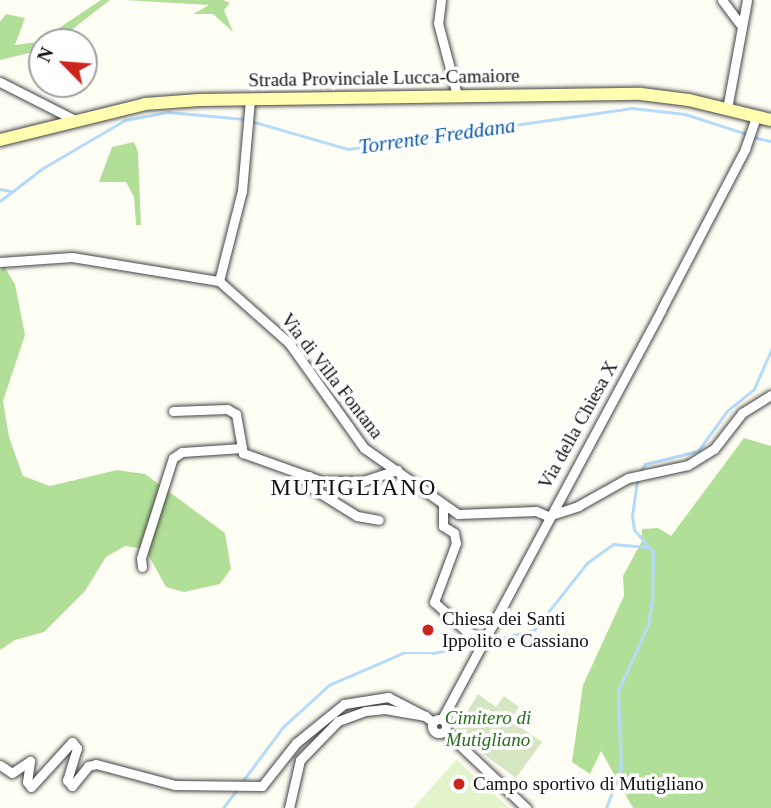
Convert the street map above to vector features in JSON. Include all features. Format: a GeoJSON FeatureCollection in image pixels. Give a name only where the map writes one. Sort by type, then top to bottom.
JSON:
{"type":"FeatureCollection","features":[{"type":"Feature","properties":{"kind":"main road","name":"Strada Provinciale Lucca-Camaiore"},"geometry":{"type":"LineString","coordinates":[[0,140],[145,104],[250,99],[640,94],[727,109],[755,121],[771,120]]}},
{"type":"Feature","properties":{"kind":"street"},"geometry":{"type":"LineString","coordinates":[[441,0],[438,23],[457,95]]}},
{"type":"Feature","properties":{"kind":"street"},"geometry":{"type":"LineString","coordinates":[[722,0],[740,24]]}},
{"type":"Feature","properties":{"kind":"street"},"geometry":{"type":"LineString","coordinates":[[727,109],[740,24],[747,0]]}},
{"type":"Feature","properties":{"kind":"street"},"geometry":{"type":"LineString","coordinates":[[0,82],[75,120]]}},
{"type":"Feature","properties":{"kind":"street"},"geometry":{"type":"LineString","coordinates":[[219,281],[242,191],[250,99]]}},
{"type":"Feature","properties":{"kind":"street","name":"Via della Chiesa X"},"geometry":{"type":"LineString","coordinates":[[433,719],[485,641],[548,516],[745,149],[755,121]]}},
{"type":"Feature","properties":{"kind":"street","name":"Via di Villa Fontana"},"geometry":{"type":"LineString","coordinates":[[0,262],[72,257],[219,281],[273,325],[356,439],[443,507],[468,515],[536,511],[548,516]]}},
{"type":"Feature","properties":{"kind":"street"},"geometry":{"type":"LineString","coordinates":[[548,516],[632,477],[702,459],[742,412],[771,395]]}},
{"type":"Feature","properties":{"kind":"street"},"geometry":{"type":"LineString","coordinates":[[173,411],[227,409],[236,414],[243,453],[309,476],[354,482],[397,470]]}},
{"type":"Feature","properties":{"kind":"street"},"geometry":{"type":"LineString","coordinates":[[142,567],[141,558],[173,458],[182,452],[242,448]]}},
{"type":"Feature","properties":{"kind":"street"},"geometry":{"type":"LineString","coordinates":[[309,476],[308,484],[315,490],[357,516],[379,520]]}},
{"type":"Feature","properties":{"kind":"street"},"geometry":{"type":"LineString","coordinates":[[443,507],[443,526],[454,533],[456,543],[434,602],[465,631],[485,641]]}},
{"type":"Feature","properties":{"kind":"street"},"geometry":{"type":"LineString","coordinates":[[0,765],[12,773],[30,761],[27,782],[31,787],[72,742],[77,748],[67,780],[72,786],[96,764],[174,785],[262,786],[296,743],[344,704],[388,697],[433,719]]}},
{"type":"Feature","properties":{"kind":"street"},"geometry":{"type":"LineString","coordinates":[[289,808],[300,760],[338,721],[365,710],[385,709],[433,719]]}},
{"type":"Feature","properties":{"kind":"street"},"geometry":{"type":"LineString","coordinates":[[433,719],[434,732],[445,731],[526,808]]}},
{"type":"Feature","properties":{"kind":"green space"},"geometry":{"type":"Polygon","coordinates":[[[101,0],[110,0],[74,28],[59,28],[101,0]]]}},
{"type":"Feature","properties":{"kind":"green space"},"geometry":{"type":"Polygon","coordinates":[[[124,0],[223,0],[230,3],[224,10],[233,32],[213,14],[193,14],[209,5],[124,0]]]}},
{"type":"Feature","properties":{"kind":"green space"},"geometry":{"type":"Polygon","coordinates":[[[6,14],[25,18],[15,45],[28,43],[28,53],[0,60],[0,22],[6,14]]]}},
{"type":"Feature","properties":{"kind":"green space"},"geometry":{"type":"Polygon","coordinates":[[[134,142],[138,152],[141,225],[136,225],[134,197],[126,182],[99,182],[112,147],[134,142]]]}},
{"type":"Feature","properties":{"kind":"green space"},"geometry":{"type":"Polygon","coordinates":[[[4,266],[15,284],[25,335],[3,401],[9,437],[23,476],[50,486],[117,470],[145,474],[225,533],[231,569],[220,584],[184,592],[166,587],[145,549],[125,546],[106,557],[85,591],[44,632],[15,640],[0,650],[0,271],[4,266]]]}},
{"type":"Feature","properties":{"kind":"green space"},"geometry":{"type":"Polygon","coordinates":[[[744,438],[771,446],[771,808],[633,808],[601,751],[590,774],[572,762],[583,685],[624,596],[623,576],[642,541],[642,529],[658,528],[671,536],[744,438]]]}},
{"type":"Feature","properties":{"kind":"green space","name":"Cimitero di Mutigliano"},"geometry":{"type":"Polygon","coordinates":[[[478,694],[496,707],[504,696],[519,707],[510,720],[542,742],[516,778],[454,732],[478,694]]]}},
{"type":"Feature","properties":{"kind":"green space","name":"Campo sportivo di Mutigliano"},"geometry":{"type":"Polygon","coordinates":[[[457,760],[509,808],[413,808],[457,760]]]}},
{"type":"Feature","properties":{"kind":"waterway","name":"Torrente Freddana"},"geometry":{"type":"LineString","coordinates":[[251,121],[348,149],[632,108],[685,114],[747,134]]}},
{"type":"Feature","properties":{"kind":"waterway","name":"Torrente Freddana"},"geometry":{"type":"LineString","coordinates":[[0,201],[43,168],[125,120],[168,112],[244,119]]}},
{"type":"Feature","properties":{"kind":"waterway","name":"Torrente Freddana"},"geometry":{"type":"LineString","coordinates":[[753,137],[771,141]]}},
{"type":"Feature","properties":{"kind":"waterway"},"geometry":{"type":"LineString","coordinates":[[0,189],[10,191]]}},
{"type":"Feature","properties":{"kind":"waterway"},"geometry":{"type":"LineString","coordinates":[[639,473],[645,464],[698,451],[727,411],[754,389],[771,350]]}},
{"type":"Feature","properties":{"kind":"waterway"},"geometry":{"type":"LineString","coordinates":[[606,808],[621,769],[618,691],[648,625],[652,600],[653,552],[634,530],[632,516],[637,479]]}},
{"type":"Feature","properties":{"kind":"waterway"},"geometry":{"type":"LineString","coordinates":[[502,638],[534,630],[587,563],[613,544],[649,547]]}},
{"type":"Feature","properties":{"kind":"waterway"},"geometry":{"type":"LineString","coordinates":[[242,782],[283,727],[329,685],[403,653],[433,653],[479,644]]}},
{"type":"Feature","properties":{"kind":"waterway"},"geometry":{"type":"LineString","coordinates":[[223,808],[235,792]]}},
{"type":"Feature","properties":{"kind":"place","name":"Chiesa dei Santi Ippolito e Cassiano"},"geometry":{"type":"Point","coordinates":[428,630]}},
{"type":"Feature","properties":{"kind":"place","name":"Campo sportivo di Mutigliano"},"geometry":{"type":"Point","coordinates":[459,784]}},
{"type":"Feature","properties":{"kind":"district","name":"MUTIGLIANO"},"geometry":{"type":"Point","coordinates":[354,488]}}]}
